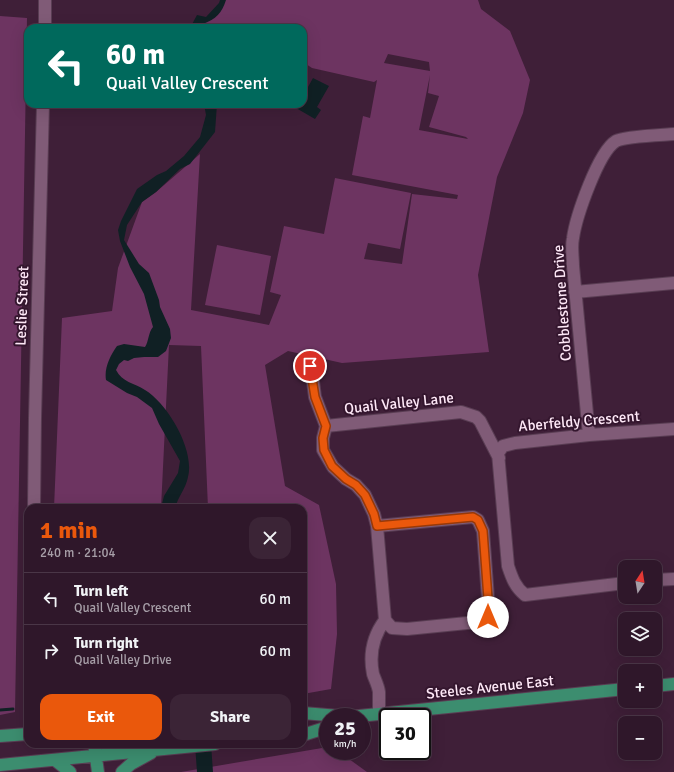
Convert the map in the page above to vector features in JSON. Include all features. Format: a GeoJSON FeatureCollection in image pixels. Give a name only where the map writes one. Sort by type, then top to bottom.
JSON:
{"type":"FeatureCollection","features":[{"type":"Feature","properties":{"kind":"main road"},"geometry":{"type":"LineString","coordinates":[[662,685],[674,684]]}},
{"type":"Feature","properties":{"kind":"main road","name":"Steeles Avenue East"},"geometry":{"type":"LineString","coordinates":[[431,709],[618,690]]}},
{"type":"Feature","properties":{"kind":"main road","name":"Steeles Avenue East"},"geometry":{"type":"LineString","coordinates":[[307,713],[319,714]]}},
{"type":"Feature","properties":{"kind":"main road","name":"Steeles Avenue East"},"geometry":{"type":"LineString","coordinates":[[371,715],[379,714]]}},
{"type":"Feature","properties":{"kind":"main road"},"geometry":{"type":"LineString","coordinates":[[307,734],[319,730]]}},
{"type":"Feature","properties":{"kind":"main road"},"geometry":{"type":"LineString","coordinates":[[0,736],[24,734]]}},
{"type":"Feature","properties":{"kind":"main road"},"geometry":{"type":"LineString","coordinates":[[0,765],[55,760],[95,750],[155,750],[175,748]]}},
{"type":"Feature","properties":{"kind":"main road"},"geometry":{"type":"LineString","coordinates":[[95,750],[98,772]]}},
{"type":"Feature","properties":{"kind":"main road"},"geometry":{"type":"LineString","coordinates":[[122,772],[131,764],[155,750]]}},
{"type":"Feature","properties":{"kind":"main road"},"geometry":{"type":"LineString","coordinates":[[55,760],[70,772]]}},
{"type":"Feature","properties":{"kind":"street"},"geometry":{"type":"LineString","coordinates":[[45,24],[46,0]]}},
{"type":"Feature","properties":{"kind":"street","name":"Leslie Street"},"geometry":{"type":"LineString","coordinates":[[34,504],[43,108]]}},
{"type":"Feature","properties":{"kind":"street","name":"Cobblestone Drive"},"geometry":{"type":"LineString","coordinates":[[589,435],[575,292],[572,240],[587,190],[608,149],[617,141],[674,134]]}},
{"type":"Feature","properties":{"kind":"street"},"geometry":{"type":"LineString","coordinates":[[575,292],[674,283]]}},
{"type":"Feature","properties":{"kind":"street"},"geometry":{"type":"LineString","coordinates":[[310,366],[315,397],[326,426],[323,438],[324,450],[332,466],[346,479],[356,485],[365,495],[374,514],[377,526],[384,620],[377,630],[372,646],[372,661],[379,692],[379,708]]}},
{"type":"Feature","properties":{"kind":"street","name":"Quail Valley Lane"},"geometry":{"type":"LineString","coordinates":[[326,426],[461,412],[476,417],[480,421],[499,458]]}},
{"type":"Feature","properties":{"kind":"street","name":"Aberfeldy Crescent"},"geometry":{"type":"LineString","coordinates":[[499,458],[498,453],[503,446],[515,443],[589,435],[674,429]]}},
{"type":"Feature","properties":{"kind":"street"},"geometry":{"type":"LineString","coordinates":[[499,458],[508,566],[512,580],[518,590],[525,595],[618,584]]}},
{"type":"Feature","properties":{"kind":"street"},"geometry":{"type":"LineString","coordinates":[[377,526],[473,517],[478,520],[483,531],[485,551],[489,612],[487,621],[407,629],[392,628],[384,620]]}},
{"type":"Feature","properties":{"kind":"street"},"geometry":{"type":"LineString","coordinates":[[662,580],[674,579]]}},
{"type":"Feature","properties":{"kind":"shaded area"},"geometry":{"type":"Polygon","coordinates":[[[220,0],[226,0],[223,9],[212,20],[203,24],[192,24],[197,15],[206,17],[220,0]]]}},
{"type":"Feature","properties":{"kind":"shaded area"},"geometry":{"type":"Polygon","coordinates":[[[224,0],[478,0],[481,9],[510,31],[530,80],[523,113],[497,177],[478,275],[489,352],[342,363],[288,351],[265,365],[285,486],[319,505],[336,584],[337,634],[331,689],[307,693],[307,504],[208,504],[201,346],[169,345],[161,504],[54,504],[62,318],[112,311],[118,268],[142,202],[156,192],[200,154],[191,310],[269,325],[281,295],[270,292],[284,226],[324,234],[335,178],[411,193],[400,249],[368,243],[364,259],[402,264],[412,194],[457,199],[458,195],[352,175],[363,116],[370,118],[377,80],[374,82],[312,68],[307,65],[307,24],[201,24],[224,0]],[[388,54],[384,63],[430,71],[429,62],[388,54]],[[430,75],[419,130],[468,139],[466,137],[429,127],[439,96],[428,93],[430,75]]]}},
{"type":"Feature","properties":{"kind":"shaded area"},"geometry":{"type":"Polygon","coordinates":[[[0,16],[27,18],[27,24],[24,24],[24,108],[25,108],[15,712],[0,715],[0,16]]]}},
{"type":"Feature","properties":{"kind":"shaded area"},"geometry":{"type":"Polygon","coordinates":[[[313,78],[329,86],[317,107],[321,110],[315,119],[296,108],[307,108],[307,89],[313,78]]]}},
{"type":"Feature","properties":{"kind":"shaded area"},"geometry":{"type":"Polygon","coordinates":[[[205,108],[217,108],[215,132],[190,164],[180,169],[156,192],[142,202],[127,225],[124,240],[139,264],[149,273],[159,300],[160,307],[170,329],[171,338],[166,351],[158,357],[134,358],[128,361],[124,360],[119,364],[116,370],[129,382],[145,390],[154,397],[171,417],[184,441],[189,466],[186,485],[176,504],[162,504],[164,496],[178,473],[180,461],[159,424],[152,408],[137,397],[127,393],[106,380],[108,362],[117,346],[124,344],[145,347],[153,327],[144,294],[130,267],[120,241],[118,230],[137,189],[157,175],[166,171],[184,156],[200,137],[206,115],[205,108]]]}},
{"type":"Feature","properties":{"kind":"shaded area"},"geometry":{"type":"Polygon","coordinates":[[[217,245],[271,256],[260,315],[205,305],[217,245]]]}},
{"type":"Feature","properties":{"kind":"shaded area"},"geometry":{"type":"Polygon","coordinates":[[[195,748],[211,748],[213,772],[197,772],[195,748]]]}},
{"type":"Feature","properties":{"kind":"shaded area"},"geometry":{"type":"Polygon","coordinates":[[[319,749],[319,760],[350,760],[367,772],[181,772],[319,749]]]}},
{"type":"Feature","properties":{"kind":"waterway"},"geometry":{"type":"LineString","coordinates":[[0,710],[13,709]]}},
{"type":"Feature","properties":{"kind":"route"},"geometry":{"type":"LineString","coordinates":[[310,366],[315,397],[326,426],[323,438],[324,450],[332,466],[346,479],[356,485],[365,495],[374,514],[377,526],[467,519],[473,517],[478,520],[483,531],[489,612],[488,617]]}}]}
